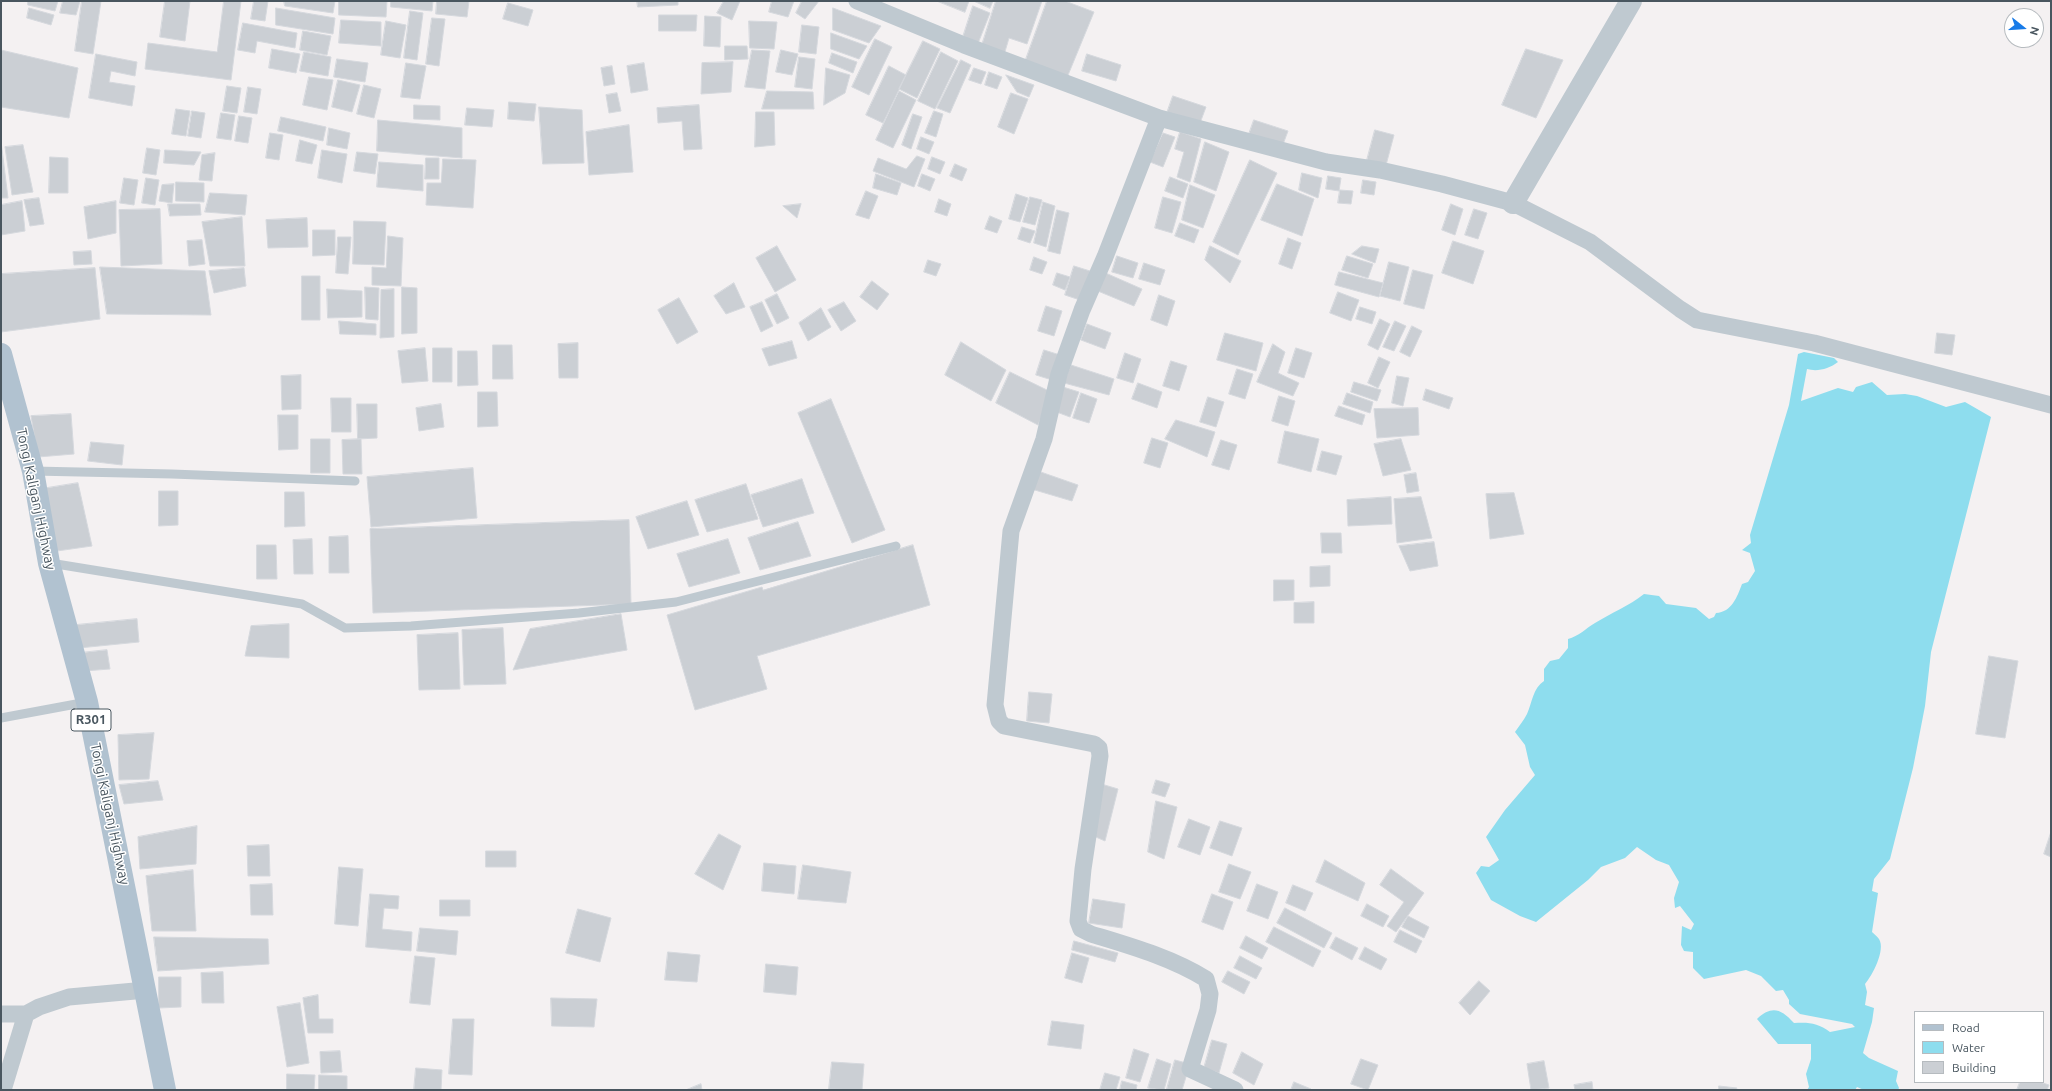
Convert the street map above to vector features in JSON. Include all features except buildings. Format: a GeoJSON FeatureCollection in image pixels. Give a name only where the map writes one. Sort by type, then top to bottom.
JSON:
{"type":"FeatureCollection","features":[{"type":"Feature","properties":{"kind":"main road","name":"Tongi Kaliganj Highway"},"geometry":{"type":"LineString","coordinates":[[1,354],[33,471],[49,563],[88,702],[165,1090]]}},
{"type":"Feature","properties":{"kind":"street"},"geometry":{"type":"LineString","coordinates":[[857,1],[964,45],[1160,118],[1326,162],[1380,170],[1442,184],[1512,203],[1590,242],[1697,320],[1814,343],[2051,405]]}},
{"type":"Feature","properties":{"kind":"street"},"geometry":{"type":"LineString","coordinates":[[1512,203],[1631,1]]}},
{"type":"Feature","properties":{"kind":"street"},"geometry":{"type":"LineString","coordinates":[[1160,118],[1105,257],[1082,310],[1058,374],[1044,439],[1011,531],[995,705],[999,722],[1004,726],[1094,744],[1098,748],[1100,756],[1083,869],[1078,921],[1081,930],[1151,952],[1206,979],[1210,994],[1208,1010],[1190,1069],[1235,1090]]}},
{"type":"Feature","properties":{"kind":"street"},"geometry":{"type":"LineString","coordinates":[[1,1014],[26,1014],[39,1007],[69,997],[146,990]]}},
{"type":"Feature","properties":{"kind":"street"},"geometry":{"type":"LineString","coordinates":[[3,1090],[26,1014]]}},
{"type":"Feature","properties":{"kind":"lane"},"geometry":{"type":"LineString","coordinates":[[33,471],[172,474],[355,481]]}},
{"type":"Feature","properties":{"kind":"lane"},"geometry":{"type":"LineString","coordinates":[[49,563],[302,604],[345,628],[411,626],[579,613],[676,602],[896,546]]}},
{"type":"Feature","properties":{"kind":"lane"},"geometry":{"type":"LineString","coordinates":[[1,718],[88,702]]}},
{"type":"Feature","properties":{"kind":"water"},"geometry":{"type":"Polygon","coordinates":[[[1804,352],[1834,358],[1838,362],[1823,369],[1807,369],[1801,401],[1838,388],[1853,392],[1856,387],[1872,382],[1887,395],[1905,394],[1917,396],[1946,407],[1965,402],[1991,417],[1931,652],[1925,706],[1913,768],[1890,859],[1874,879],[1872,891],[1878,893],[1872,932],[1879,939],[1881,950],[1877,963],[1865,984],[1867,992],[1865,1005],[1874,1008],[1872,1022],[1863,1053],[1869,1058],[1898,1071],[1896,1081],[1899,1088],[1898,1090],[1864,1090],[1857,1087],[1855,1090],[1807,1090],[1809,1087],[1806,1074],[1811,1059],[1811,1044],[1778,1044],[1757,1019],[1767,1012],[1776,1010],[1785,1014],[1794,1023],[1813,1024],[1830,1032],[1855,1027],[1852,1024],[1800,1014],[1789,1004],[1789,1000],[1783,990],[1776,991],[1761,976],[1746,970],[1704,979],[1693,968],[1693,952],[1684,951],[1681,945],[1682,926],[1691,930],[1694,924],[1680,906],[1675,908],[1674,898],[1679,882],[1669,865],[1656,860],[1637,847],[1625,858],[1601,867],[1588,880],[1536,922],[1520,916],[1491,900],[1476,873],[1481,866],[1489,867],[1499,860],[1486,837],[1505,810],[1535,775],[1530,767],[1525,745],[1515,732],[1527,714],[1537,688],[1544,681],[1544,669],[1550,661],[1559,659],[1568,648],[1568,639],[1579,634],[1644,594],[1659,596],[1666,604],[1696,608],[1709,619],[1714,617],[1716,613],[1722,612],[1730,607],[1736,599],[1742,584],[1748,582],[1755,571],[1750,553],[1742,550],[1751,543],[1750,535],[1789,405],[1798,354],[1804,352]]]}}]}
